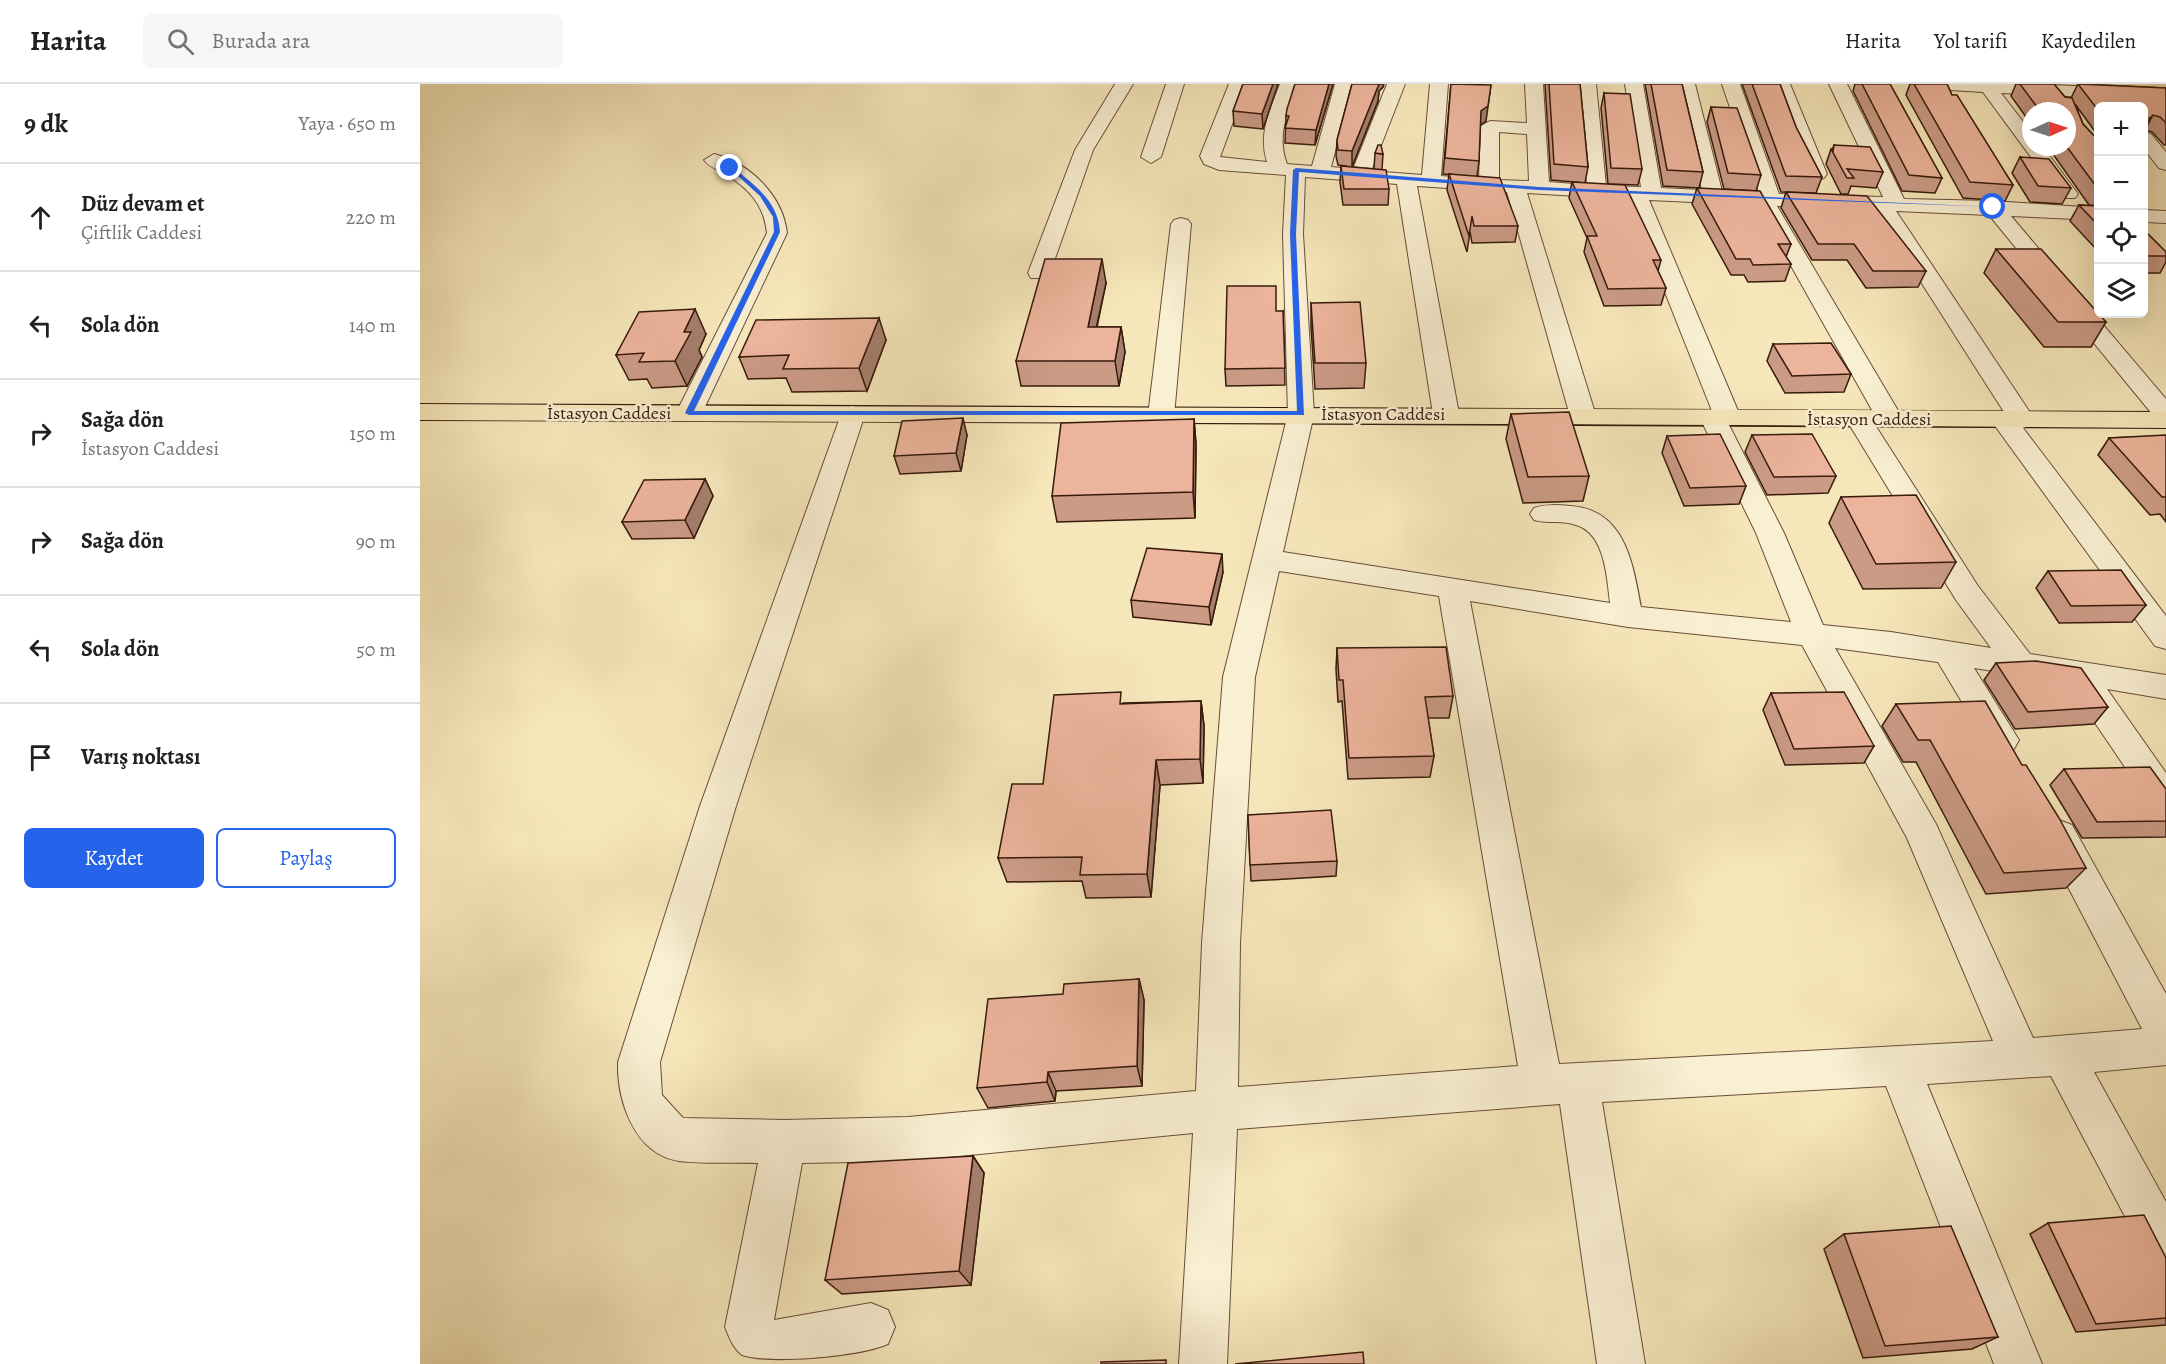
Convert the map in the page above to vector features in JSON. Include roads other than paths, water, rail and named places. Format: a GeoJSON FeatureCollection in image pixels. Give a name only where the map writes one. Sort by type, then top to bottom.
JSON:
{"type":"FeatureCollection","features":[{"type":"Feature","properties":{"kind":"main road","name":"İstasyon Caddesi"},"geometry":{"type":"LineString","coordinates":[[420,412],[1161,416],[1446,414],[1858,419],[2160,418]]}},
{"type":"Feature","properties":{"kind":"street"},"geometry":{"type":"LineString","coordinates":[[1039,273],[1084,150],[1124,84]]}},
{"type":"Feature","properties":{"kind":"street"},"geometry":{"type":"LineString","coordinates":[[1151,157],[1175,84]]}},
{"type":"Feature","properties":{"kind":"street"},"geometry":{"type":"LineString","coordinates":[[1238,84],[1211,152],[1211,160],[1220,164],[1515,187],[1768,200],[1954,205],[2090,213]]}},
{"type":"Feature","properties":{"kind":"street"},"geometry":{"type":"LineString","coordinates":[[1203,1364],[1216,1110],[1221,943],[1239,677],[1301,414],[1288,169],[1273,153],[1271,137],[1289,84]]}},
{"type":"Feature","properties":{"kind":"street"},"geometry":{"type":"LineString","coordinates":[[1320,171],[1344,84]]}},
{"type":"Feature","properties":{"kind":"street"},"geometry":{"type":"LineString","coordinates":[[1360,175],[1395,84]]}},
{"type":"Feature","properties":{"kind":"street"},"geometry":{"type":"LineString","coordinates":[[1431,180],[1439,84]]}},
{"type":"Feature","properties":{"kind":"street"},"geometry":{"type":"LineString","coordinates":[[1534,84],[1539,188]]}},
{"type":"Feature","properties":{"kind":"street"},"geometry":{"type":"LineString","coordinates":[[1587,84],[1597,191]]}},
{"type":"Feature","properties":{"kind":"street"},"geometry":{"type":"LineString","coordinates":[[1634,84],[1644,193],[1720,418],[1812,635],[1923,834],[2041,1057],[2166,1248]]}},
{"type":"Feature","properties":{"kind":"street"},"geometry":{"type":"LineString","coordinates":[[1686,84],[1714,197]]}},
{"type":"Feature","properties":{"kind":"street"},"geometry":{"type":"LineString","coordinates":[[1731,84],[1768,200],[1890,419]]}},
{"type":"Feature","properties":{"kind":"street"},"geometry":{"type":"LineString","coordinates":[[1781,84],[1802,142],[1833,201]]}},
{"type":"Feature","properties":{"kind":"street"},"geometry":{"type":"LineString","coordinates":[[1838,84],[1888,203],[2012,419],[2166,638]]}},
{"type":"Feature","properties":{"kind":"street"},"geometry":{"type":"LineString","coordinates":[[1934,84],[1999,86],[2106,95],[2166,96]]}},
{"type":"Feature","properties":{"kind":"street"},"geometry":{"type":"LineString","coordinates":[[1947,85],[1959,104]]}},
{"type":"Feature","properties":{"kind":"street"},"geometry":{"type":"LineString","coordinates":[[1999,86],[2022,128]]}},
{"type":"Feature","properties":{"kind":"street"},"geometry":{"type":"LineString","coordinates":[[2052,90],[2061,102]]}},
{"type":"Feature","properties":{"kind":"street"},"geometry":{"type":"LineString","coordinates":[[1489,185],[1490,126],[1536,129]]}},
{"type":"Feature","properties":{"kind":"street"},"geometry":{"type":"LineString","coordinates":[[2148,143],[2166,164]]}},
{"type":"Feature","properties":{"kind":"street"},"geometry":{"type":"LineString","coordinates":[[2041,156],[2090,213]]}},
{"type":"Feature","properties":{"kind":"street"},"geometry":{"type":"LineString","coordinates":[[689,413],[777,232],[776,217],[763,195],[745,178],[714,160]]}},
{"type":"Feature","properties":{"kind":"street"},"geometry":{"type":"LineString","coordinates":[[1406,178],[1446,414]]}},
{"type":"Feature","properties":{"kind":"street"},"geometry":{"type":"LineString","coordinates":[[1943,184],[1954,205]]}},
{"type":"Feature","properties":{"kind":"street"},"geometry":{"type":"LineString","coordinates":[[1515,187],[1583,416]]}},
{"type":"Feature","properties":{"kind":"street"},"geometry":{"type":"LineString","coordinates":[[2010,190],[2022,209]]}},
{"type":"Feature","properties":{"kind":"street"},"geometry":{"type":"LineString","coordinates":[[1993,207],[2160,418],[2166,440]]}},
{"type":"Feature","properties":{"kind":"street"},"geometry":{"type":"LineString","coordinates":[[1161,416],[1180,224]]}},
{"type":"Feature","properties":{"kind":"street"},"geometry":{"type":"LineString","coordinates":[[852,414],[718,806],[639,1062],[637,1083],[641,1101],[650,1117],[662,1130],[677,1139],[784,1142],[908,1139],[1216,1110],[1560,1084],[2041,1057],[2166,1046]]}},
{"type":"Feature","properties":{"kind":"street"},"geometry":{"type":"LineString","coordinates":[[1858,419],[1967,593],[2019,662]]}},
{"type":"Feature","properties":{"kind":"street"},"geometry":{"type":"LineString","coordinates":[[1544,513],[1581,516],[1605,530],[1612,541],[1629,616]]}},
{"type":"Feature","properties":{"kind":"street"},"geometry":{"type":"LineString","coordinates":[[1267,559],[1629,616],[1948,651],[2166,687]]}},
{"type":"Feature","properties":{"kind":"street"},"geometry":{"type":"LineString","coordinates":[[1452,587],[1621,1364]]}},
{"type":"Feature","properties":{"kind":"street"},"geometry":{"type":"LineString","coordinates":[[1948,651],[2020,769]]}},
{"type":"Feature","properties":{"kind":"street"},"geometry":{"type":"LineString","coordinates":[[2078,672],[2166,800]]}},
{"type":"Feature","properties":{"kind":"street"},"geometry":{"type":"LineString","coordinates":[[2043,808],[2166,1033]]}},
{"type":"Feature","properties":{"kind":"street"},"geometry":{"type":"LineString","coordinates":[[1899,1065],[2018,1364]]}},
{"type":"Feature","properties":{"kind":"street"},"geometry":{"type":"LineString","coordinates":[[784,1142],[749,1327],[756,1338],[766,1343],[777,1344],[871,1327]]}}]}
